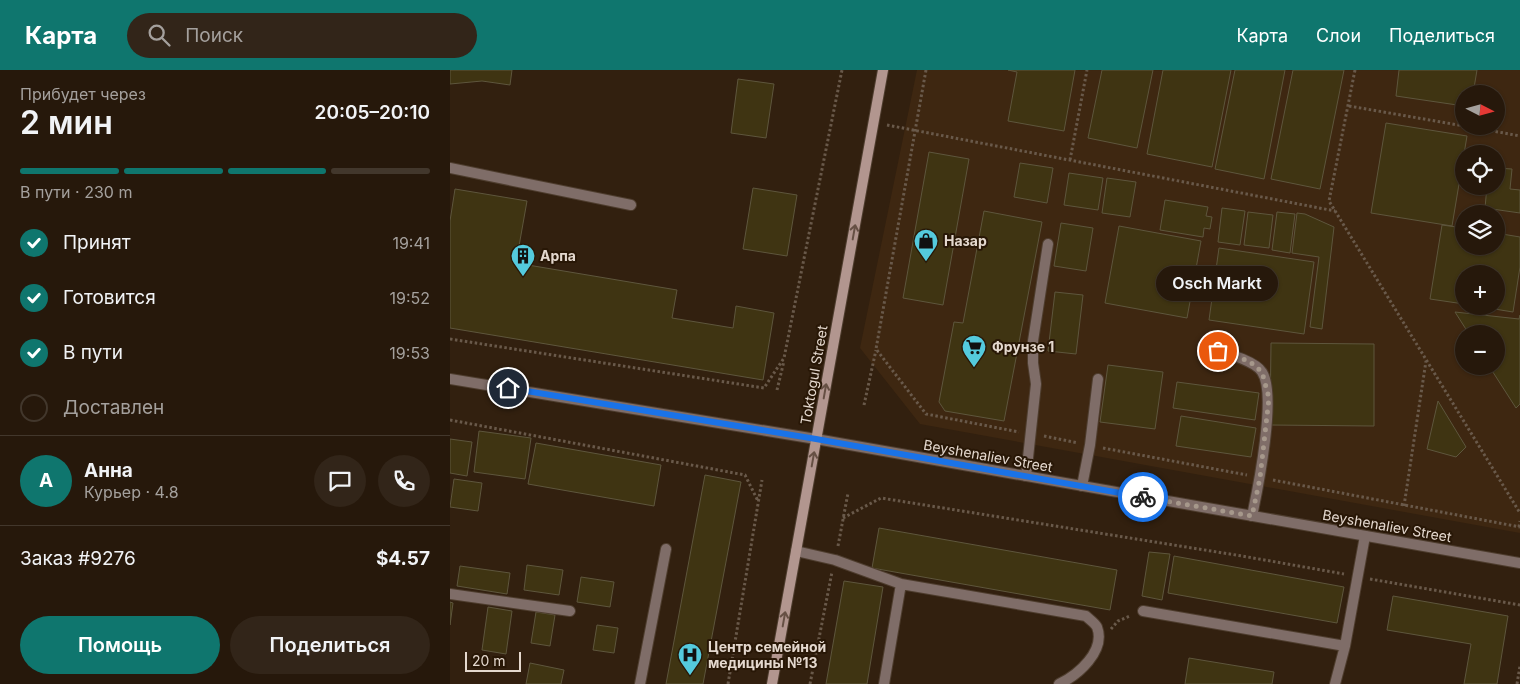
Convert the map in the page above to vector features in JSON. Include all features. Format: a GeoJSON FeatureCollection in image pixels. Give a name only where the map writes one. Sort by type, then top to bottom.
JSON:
{"type":"FeatureCollection","features":[{"type":"Feature","properties":{"kind":"main road","name":"Toktogul Street"},"geometry":{"type":"LineString","coordinates":[[772,684],[883,70]]}},
{"type":"Feature","properties":{"kind":"street"},"geometry":{"type":"LineString","coordinates":[[450,168],[631,205]]}},
{"type":"Feature","properties":{"kind":"street"},"geometry":{"type":"LineString","coordinates":[[1026,476],[1036,384],[1033,363],[1033,341],[1048,244]]}},
{"type":"Feature","properties":{"kind":"street"},"geometry":{"type":"LineString","coordinates":[[1203,346],[1249,361],[1262,372],[1269,398],[1260,478],[1252,516]]}},
{"type":"Feature","properties":{"kind":"street","name":"Beyshenaliev Street"},"geometry":{"type":"LineString","coordinates":[[450,379],[816,439],[1520,563]]}},
{"type":"Feature","properties":{"kind":"street"},"geometry":{"type":"LineString","coordinates":[[1082,486],[1090,445],[1098,380]]}},
{"type":"Feature","properties":{"kind":"street"},"geometry":{"type":"LineString","coordinates":[[1335,684],[1345,646],[1366,536]]}},
{"type":"Feature","properties":{"kind":"street"},"geometry":{"type":"LineString","coordinates":[[640,684],[666,549]]}},
{"type":"Feature","properties":{"kind":"street"},"geometry":{"type":"LineString","coordinates":[[796,551],[835,560],[901,584],[1086,616],[1096,625],[1100,640],[1094,653],[1072,678],[1059,684]]}},
{"type":"Feature","properties":{"kind":"street"},"geometry":{"type":"LineString","coordinates":[[884,684],[901,584]]}},
{"type":"Feature","properties":{"kind":"street"},"geometry":{"type":"LineString","coordinates":[[450,594],[570,611]]}},
{"type":"Feature","properties":{"kind":"street"},"geometry":{"type":"LineString","coordinates":[[1143,611],[1345,646]]}},
{"type":"Feature","properties":{"kind":"path"},"geometry":{"type":"LineString","coordinates":[[777,390],[842,70]]}},
{"type":"Feature","properties":{"kind":"path"},"geometry":{"type":"LineString","coordinates":[[1070,160],[1087,70]]}},
{"type":"Feature","properties":{"kind":"path"},"geometry":{"type":"LineString","coordinates":[[1356,70],[1329,201],[1520,513]]}},
{"type":"Feature","properties":{"kind":"path"},"geometry":{"type":"LineString","coordinates":[[1348,106],[1455,124]]}},
{"type":"Feature","properties":{"kind":"path"},"geometry":{"type":"LineString","coordinates":[[874,123],[1336,211]]}},
{"type":"Feature","properties":{"kind":"path"},"geometry":{"type":"LineString","coordinates":[[1505,133],[1520,136]]}},
{"type":"Feature","properties":{"kind":"path"},"geometry":{"type":"LineString","coordinates":[[450,339],[764,388],[784,358]]}},
{"type":"Feature","properties":{"kind":"path"},"geometry":{"type":"LineString","coordinates":[[864,405],[876,349]]}},
{"type":"Feature","properties":{"kind":"path"},"geometry":{"type":"LineString","coordinates":[[1404,506],[1426,360]]}},
{"type":"Feature","properties":{"kind":"path"},"geometry":{"type":"LineString","coordinates":[[450,420],[745,476],[758,501]]}},
{"type":"Feature","properties":{"kind":"path"},"geometry":{"type":"LineString","coordinates":[[728,684],[762,480]]}},
{"type":"Feature","properties":{"kind":"path"},"geometry":{"type":"LineString","coordinates":[[810,684],[848,493]]}},
{"type":"Feature","properties":{"kind":"path"},"geometry":{"type":"LineString","coordinates":[[843,518],[881,498],[1242,556],[1520,605]]}},
{"type":"Feature","properties":{"kind":"path"},"geometry":{"type":"LineString","coordinates":[[1519,527],[1520,521]]}},
{"type":"Feature","properties":{"kind":"path"},"geometry":{"type":"LineString","coordinates":[[1100,640],[1118,621],[1143,611]]}},
{"type":"Feature","properties":{"kind":"path"},"geometry":{"type":"LineString","coordinates":[[1517,684],[1520,666]]}},
{"type":"Feature","properties":{"kind":"shaded area"},"geometry":{"type":"Polygon","coordinates":[[[917,70],[1520,70],[1520,533],[920,424],[860,348],[917,70]]]}},
{"type":"Feature","properties":{"kind":"building"},"geometry":{"type":"Polygon","coordinates":[[[450,70],[512,70],[510,85],[482,81],[450,84],[450,70]]]}},
{"type":"Feature","properties":{"kind":"building"},"geometry":{"type":"Polygon","coordinates":[[[1008,70],[1075,70],[1064,131],[1008,121],[1017,72],[1008,70]]]}},
{"type":"Feature","properties":{"kind":"building"},"geometry":{"type":"Polygon","coordinates":[[[1102,70],[1153,70],[1137,148],[1088,138],[1102,70]]]}},
{"type":"Feature","properties":{"kind":"building"},"geometry":{"type":"Polygon","coordinates":[[[1163,70],[1231,70],[1212,167],[1147,154],[1163,70]]]}},
{"type":"Feature","properties":{"kind":"building"},"geometry":{"type":"Polygon","coordinates":[[[1235,70],[1285,70],[1264,179],[1215,169],[1235,70]]]}},
{"type":"Feature","properties":{"kind":"building"},"geometry":{"type":"Polygon","coordinates":[[[1293,70],[1344,70],[1320,189],[1271,179],[1293,70]]]}},
{"type":"Feature","properties":{"kind":"building"},"geometry":{"type":"Polygon","coordinates":[[[1399,70],[1477,70],[1474,85],[1455,85],[1455,105],[1396,96],[1399,70]]]}},
{"type":"Feature","properties":{"kind":"building"},"geometry":{"type":"Polygon","coordinates":[[[738,79],[774,84],[766,138],[731,133],[738,79]]]}},
{"type":"Feature","properties":{"kind":"building"},"geometry":{"type":"Polygon","coordinates":[[[1386,123],[1467,136],[1466,145],[1455,145],[1455,195],[1457,195],[1452,226],[1371,213],[1386,123]]]}},
{"type":"Feature","properties":{"kind":"building"},"geometry":{"type":"Polygon","coordinates":[[[929,152],[969,159],[943,305],[903,298],[929,152]]]}},
{"type":"Feature","properties":{"kind":"building"},"geometry":{"type":"Polygon","coordinates":[[[1020,163],[1053,168],[1047,203],[1014,197],[1020,163]]]}},
{"type":"Feature","properties":{"kind":"building"},"geometry":{"type":"Polygon","coordinates":[[[1505,169],[1512,169],[1510,189],[1520,190],[1520,213],[1505,211],[1505,205],[1485,205],[1486,195],[1505,195],[1505,169]]]}},
{"type":"Feature","properties":{"kind":"building"},"geometry":{"type":"Polygon","coordinates":[[[1069,173],[1103,178],[1098,210],[1064,205],[1069,173]]]}},
{"type":"Feature","properties":{"kind":"building"},"geometry":{"type":"Polygon","coordinates":[[[1107,178],[1136,182],[1130,217],[1102,213],[1107,178]]]}},
{"type":"Feature","properties":{"kind":"building"},"geometry":{"type":"Polygon","coordinates":[[[753,188],[797,195],[787,256],[743,249],[753,188]]]}},
{"type":"Feature","properties":{"kind":"building","name":"Арпа"},"geometry":{"type":"Polygon","coordinates":[[[455,189],[527,201],[516,263],[677,290],[672,318],[733,328],[736,306],[774,313],[763,380],[450,328],[450,221],[455,189]]]}},
{"type":"Feature","properties":{"kind":"building"},"geometry":{"type":"Polygon","coordinates":[[[1165,200],[1208,207],[1206,216],[1212,217],[1210,229],[1204,228],[1203,237],[1160,230],[1165,200]]]}},
{"type":"Feature","properties":{"kind":"building"},"geometry":{"type":"Polygon","coordinates":[[[1222,208],[1245,211],[1240,245],[1218,242],[1222,208]]]}},
{"type":"Feature","properties":{"kind":"building"},"geometry":{"type":"Polygon","coordinates":[[[984,211],[1042,222],[1004,421],[945,411],[939,402],[954,322],[963,323],[984,211]]]}},
{"type":"Feature","properties":{"kind":"building"},"geometry":{"type":"Polygon","coordinates":[[[1248,212],[1273,215],[1269,248],[1244,245],[1248,212]]]}},
{"type":"Feature","properties":{"kind":"building"},"geometry":{"type":"Polygon","coordinates":[[[1277,212],[1295,214],[1290,253],[1272,250],[1277,212]]]}},
{"type":"Feature","properties":{"kind":"building"},"geometry":{"type":"Polygon","coordinates":[[[1297,213],[1305,214],[1334,227],[1322,329],[1310,327],[1319,257],[1292,253],[1297,213]]]}},
{"type":"Feature","properties":{"kind":"building"},"geometry":{"type":"Polygon","coordinates":[[[1061,223],[1093,228],[1086,271],[1054,266],[1061,223]]]}},
{"type":"Feature","properties":{"kind":"building"},"geometry":{"type":"Polygon","coordinates":[[[1442,225],[1455,227],[1455,255],[1505,255],[1505,234],[1520,237],[1520,267],[1513,312],[1505,311],[1505,265],[1455,265],[1455,303],[1430,299],[1442,225]]]}},
{"type":"Feature","properties":{"kind":"building"},"geometry":{"type":"Polygon","coordinates":[[[1119,226],[1201,241],[1187,318],[1105,303],[1119,226]]]}},
{"type":"Feature","properties":{"kind":"building"},"geometry":{"type":"Polygon","coordinates":[[[1219,248],[1314,262],[1304,334],[1209,320],[1219,248]]]}},
{"type":"Feature","properties":{"kind":"building"},"geometry":{"type":"Polygon","coordinates":[[[1055,292],[1083,295],[1076,354],[1048,351],[1055,292]]]}},
{"type":"Feature","properties":{"kind":"building"},"geometry":{"type":"Polygon","coordinates":[[[1457,315],[1482,315],[1519,319],[1520,315],[1520,404],[1516,408],[1495,375],[1505,375],[1505,325],[1463,325],[1457,315]]]}},
{"type":"Feature","properties":{"kind":"building"},"geometry":{"type":"Polygon","coordinates":[[[1271,343],[1374,344],[1374,426],[1270,425],[1271,343]]]}},
{"type":"Feature","properties":{"kind":"building"},"geometry":{"type":"Polygon","coordinates":[[[1108,365],[1163,372],[1155,429],[1100,422],[1108,365]]]}},
{"type":"Feature","properties":{"kind":"building"},"geometry":{"type":"Polygon","coordinates":[[[1177,382],[1259,393],[1255,420],[1173,408],[1177,382]]]}},
{"type":"Feature","properties":{"kind":"building"},"geometry":{"type":"Polygon","coordinates":[[[1438,401],[1466,447],[1456,457],[1427,449],[1438,401]]]}},
{"type":"Feature","properties":{"kind":"building"},"geometry":{"type":"Polygon","coordinates":[[[1181,416],[1256,428],[1251,457],[1176,446],[1181,416]]]}},
{"type":"Feature","properties":{"kind":"building"},"geometry":{"type":"Polygon","coordinates":[[[479,431],[531,438],[525,479],[474,472],[479,431]]]}},
{"type":"Feature","properties":{"kind":"building"},"geometry":{"type":"Polygon","coordinates":[[[450,439],[472,442],[467,476],[450,473],[450,439]]]}},
{"type":"Feature","properties":{"kind":"building"},"geometry":{"type":"Polygon","coordinates":[[[536,443],[661,465],[654,506],[528,484],[536,443]]]}},
{"type":"Feature","properties":{"kind":"building"},"geometry":{"type":"Polygon","coordinates":[[[705,475],[741,482],[703,684],[666,684],[705,475]]]}},
{"type":"Feature","properties":{"kind":"building"},"geometry":{"type":"Polygon","coordinates":[[[454,479],[482,483],[478,511],[450,507],[454,479]]]}},
{"type":"Feature","properties":{"kind":"building"},"geometry":{"type":"Polygon","coordinates":[[[879,528],[1117,570],[1110,610],[872,568],[879,528]]]}},
{"type":"Feature","properties":{"kind":"building"},"geometry":{"type":"Polygon","coordinates":[[[1149,552],[1170,554],[1162,600],[1142,596],[1149,552]]]}},
{"type":"Feature","properties":{"kind":"building"},"geometry":{"type":"Polygon","coordinates":[[[1174,556],[1344,587],[1337,623],[1168,593],[1174,556]]]}},
{"type":"Feature","properties":{"kind":"building"},"geometry":{"type":"Polygon","coordinates":[[[527,565],[563,570],[559,595],[524,590],[527,565]]]}},
{"type":"Feature","properties":{"kind":"building"},"geometry":{"type":"Polygon","coordinates":[[[460,566],[510,573],[507,594],[457,586],[460,566]]]}},
{"type":"Feature","properties":{"kind":"building"},"geometry":{"type":"Polygon","coordinates":[[[581,577],[614,582],[610,607],[577,602],[581,577]]]}},
{"type":"Feature","properties":{"kind":"building"},"geometry":{"type":"Polygon","coordinates":[[[844,581],[883,587],[867,684],[826,684],[844,581]]]}},
{"type":"Feature","properties":{"kind":"building"},"geometry":{"type":"Polygon","coordinates":[[[1393,596],[1508,616],[1497,684],[1464,684],[1471,644],[1387,630],[1393,596]]]}},
{"type":"Feature","properties":{"kind":"building"},"geometry":{"type":"Polygon","coordinates":[[[450,602],[453,603],[450,625],[450,602]]]}},
{"type":"Feature","properties":{"kind":"building"},"geometry":{"type":"Polygon","coordinates":[[[488,607],[512,611],[506,654],[482,650],[488,607]]]}},
{"type":"Feature","properties":{"kind":"building"},"geometry":{"type":"Polygon","coordinates":[[[536,612],[555,615],[550,646],[531,643],[536,612]]]}},
{"type":"Feature","properties":{"kind":"building"},"geometry":{"type":"Polygon","coordinates":[[[597,625],[618,628],[614,653],[593,650],[597,625]]]}},
{"type":"Feature","properties":{"kind":"building"},"geometry":{"type":"Polygon","coordinates":[[[1189,658],[1274,672],[1272,684],[1185,684],[1189,658]]]}},
{"type":"Feature","properties":{"kind":"building"},"geometry":{"type":"Polygon","coordinates":[[[530,663],[564,670],[561,684],[526,684],[530,663]]]}},
{"type":"Feature","properties":{"kind":"way so far"},"geometry":{"type":"LineString","coordinates":[[1143,497],[1252,516],[1260,478],[1269,398],[1262,372],[1249,361],[1218,351]]}},
{"type":"Feature","properties":{"kind":"place","name":"Назар"},"geometry":{"type":"Point","coordinates":[926,262]}},
{"type":"Feature","properties":{"kind":"place","name":"Арпа"},"geometry":{"type":"Point","coordinates":[523,277]}},
{"type":"Feature","properties":{"kind":"place","name":"Osch Markt"},"geometry":{"type":"Point","coordinates":[1218,351]}},
{"type":"Feature","properties":{"kind":"place","name":"Фрунзе 1"},"geometry":{"type":"Point","coordinates":[974,368]}},
{"type":"Feature","properties":{"kind":"place","name":"Центр семейной медицины №13"},"geometry":{"type":"Point","coordinates":[690,676]}},
{"type":"Feature","properties":{"kind":"route"},"geometry":{"type":"LineString","coordinates":[[508,388],[816,439],[1143,497]]}}]}
